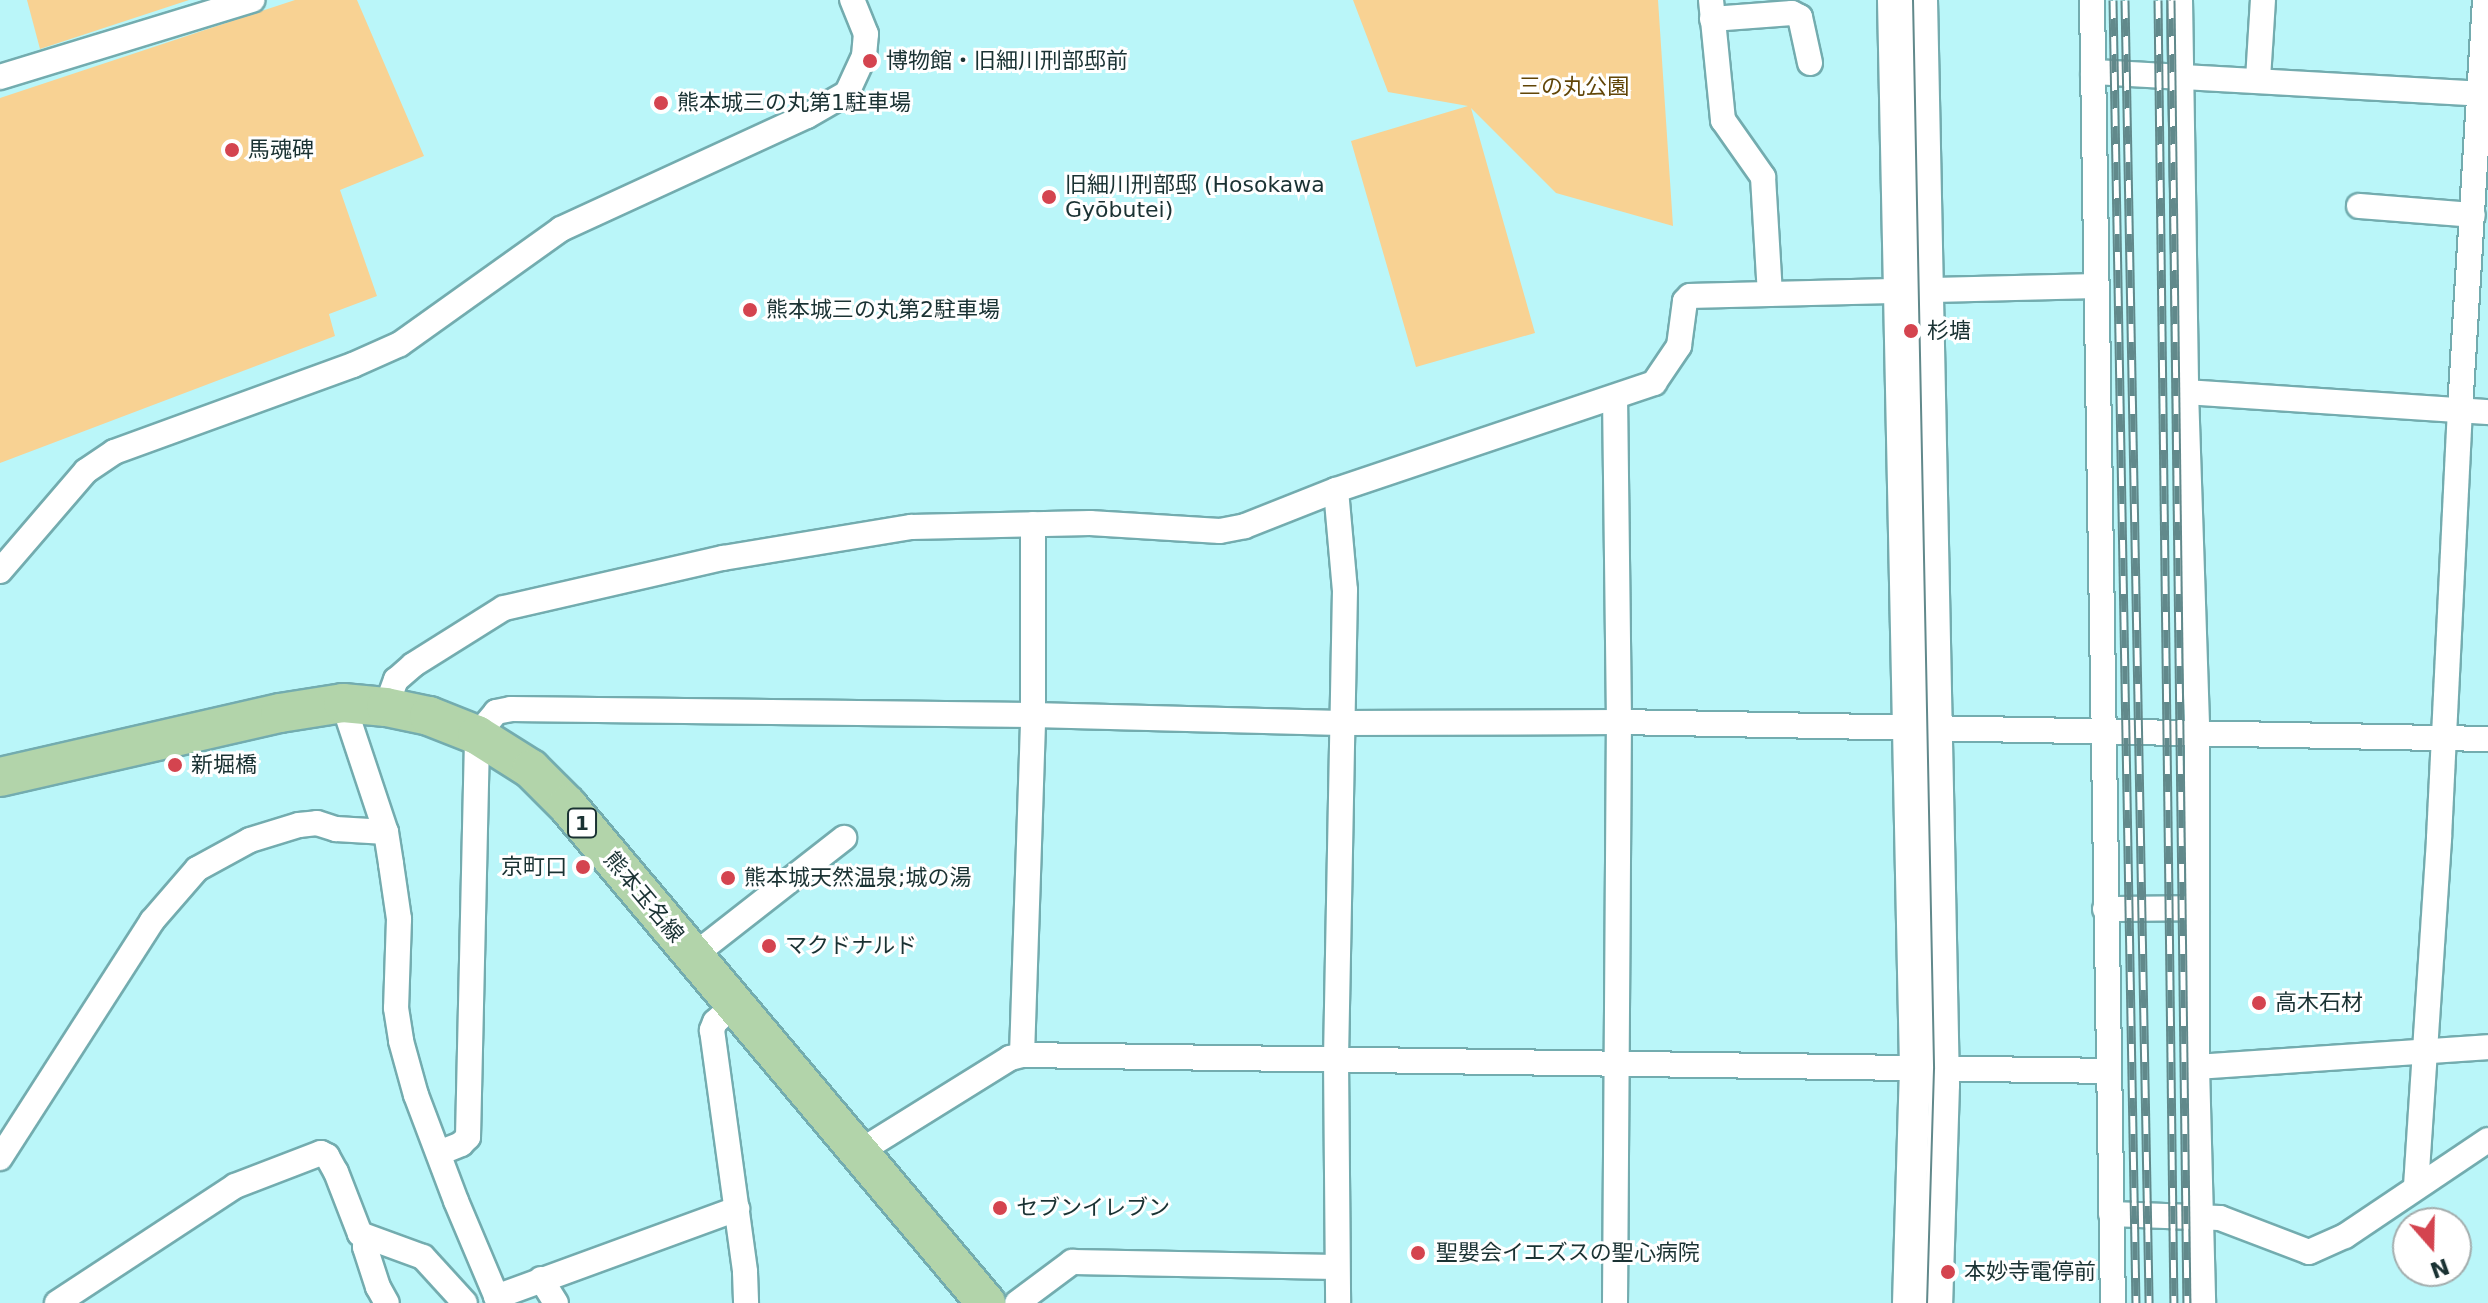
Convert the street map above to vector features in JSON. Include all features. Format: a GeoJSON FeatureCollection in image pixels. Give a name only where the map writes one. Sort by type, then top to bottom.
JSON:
{"type":"FeatureCollection","features":[{"type":"Feature","properties":{"kind":"main road","name":"熊本玉名線"},"geometry":{"type":"LineString","coordinates":[[0,777],[280,713],[343,703],[386,707],[429,716],[477,735],[531,769],[567,805],[986,1303]]}},
{"type":"Feature","properties":{"kind":"street"},"geometry":{"type":"LineString","coordinates":[[0,77],[252,0]]}},
{"type":"Feature","properties":{"kind":"street"},"geometry":{"type":"LineString","coordinates":[[0,571],[86,471],[114,452],[353,365],[400,344],[561,229],[807,116],[847,93],[864,56],[866,34],[852,0]]}},
{"type":"Feature","properties":{"kind":"street"},"geometry":{"type":"LineString","coordinates":[[1893,0],[1907,730],[1929,1069],[1937,1303]]}},
{"type":"Feature","properties":{"kind":"street"},"geometry":{"type":"LineString","coordinates":[[1908,1303],[1929,1069],[1938,730],[1922,0]]}},
{"type":"Feature","properties":{"kind":"street"},"geometry":{"type":"LineString","coordinates":[[2092,0],[2113,1303]]}},
{"type":"Feature","properties":{"kind":"street"},"geometry":{"type":"LineString","coordinates":[[2180,0],[2186,392],[2197,732],[2197,1067],[2203,1303]]}},
{"type":"Feature","properties":{"kind":"street"},"geometry":{"type":"LineString","coordinates":[[2258,79],[2263,0]]}},
{"type":"Feature","properties":{"kind":"street"},"geometry":{"type":"LineString","coordinates":[[2416,1186],[2427,1052],[2460,409],[2483,94],[2485,0]]}},
{"type":"Feature","properties":{"kind":"street"},"geometry":{"type":"LineString","coordinates":[[1770,294],[1763,177],[1759,166],[1723,120],[1712,9],[1792,13],[1800,17],[1810,63]]}},
{"type":"Feature","properties":{"kind":"street"},"geometry":{"type":"LineString","coordinates":[[2093,72],[2483,94]]}},
{"type":"Feature","properties":{"kind":"street"},"geometry":{"type":"LineString","coordinates":[[2359,206],[2473,215]]}},
{"type":"Feature","properties":{"kind":"street"},"geometry":{"type":"LineString","coordinates":[[386,707],[396,680],[413,665],[504,608],[577,589],[827,539],[911,527],[1152,525],[1220,531],[1245,526],[1336,490],[1654,383],[1679,346],[1685,301],[1696,295],[2095,286]]}},
{"type":"Feature","properties":{"kind":"street"},"geometry":{"type":"LineString","coordinates":[[2186,392],[2488,412]]}},
{"type":"Feature","properties":{"kind":"street"},"geometry":{"type":"LineString","coordinates":[[1615,398],[1619,722],[1615,1303]]}},
{"type":"Feature","properties":{"kind":"street"},"geometry":{"type":"LineString","coordinates":[[1336,490],[1345,590],[1336,1059],[1338,1303]]}},
{"type":"Feature","properties":{"kind":"street"},"geometry":{"type":"LineString","coordinates":[[1022,1055],[1033,715],[1033,524]]}},
{"type":"Feature","properties":{"kind":"street"},"geometry":{"type":"LineString","coordinates":[[343,703],[386,832],[399,934],[396,1008],[399,1030],[416,1095],[498,1300],[541,1279],[737,1209]]}},
{"type":"Feature","properties":{"kind":"street"},"geometry":{"type":"LineString","coordinates":[[439,1153],[461,1144],[468,1137],[477,735],[496,712],[511,709],[1033,715],[1341,723],[1619,722],[2488,739]]}},
{"type":"Feature","properties":{"kind":"street"},"geometry":{"type":"LineString","coordinates":[[0,1158],[152,921],[197,869],[250,840],[299,825],[317,823],[336,829],[386,832]]}},
{"type":"Feature","properties":{"kind":"street"},"geometry":{"type":"LineString","coordinates":[[693,956],[844,838]]}},
{"type":"Feature","properties":{"kind":"street"},"geometry":{"type":"LineString","coordinates":[[380,993],[397,907]]}},
{"type":"Feature","properties":{"kind":"street"},"geometry":{"type":"LineString","coordinates":[[2105,909],[2197,908]]}},
{"type":"Feature","properties":{"kind":"street"},"geometry":{"type":"LineString","coordinates":[[734,1005],[715,1022],[712,1030],[737,1209],[746,1303]]}},
{"type":"Feature","properties":{"kind":"street"},"geometry":{"type":"LineString","coordinates":[[2197,1067],[2488,1047]]}},
{"type":"Feature","properties":{"kind":"street"},"geometry":{"type":"LineString","coordinates":[[859,1152],[1010,1058],[1022,1055],[2109,1071]]}},
{"type":"Feature","properties":{"kind":"street"},"geometry":{"type":"LineString","coordinates":[[2111,1214],[2220,1218],[2309,1252],[2345,1236],[2488,1140]]}},
{"type":"Feature","properties":{"kind":"street"},"geometry":{"type":"LineString","coordinates":[[57,1303],[235,1186],[321,1153],[327,1156],[336,1172],[360,1234],[423,1257],[465,1303]]}},
{"type":"Feature","properties":{"kind":"street"},"geometry":{"type":"LineString","coordinates":[[366,1238],[365,1247],[373,1274],[387,1303]]}},
{"type":"Feature","properties":{"kind":"street"},"geometry":{"type":"LineString","coordinates":[[1017,1303],[1072,1262],[1337,1267]]}},
{"type":"Feature","properties":{"kind":"street"},"geometry":{"type":"LineString","coordinates":[[541,1279],[556,1303]]}},
{"type":"Feature","properties":{"kind":"green space"},"geometry":{"type":"Polygon","coordinates":[[[27,0],[189,0],[40,49],[27,0]]]}},
{"type":"Feature","properties":{"kind":"green space"},"geometry":{"type":"Polygon","coordinates":[[[295,0],[357,0],[424,156],[340,190],[377,296],[329,314],[335,336],[0,463],[0,98],[295,0]]]}},
{"type":"Feature","properties":{"kind":"green space","name":"三の丸公園"},"geometry":{"type":"Polygon","coordinates":[[[1353,0],[1658,0],[1673,226],[1556,193],[1471,108],[1535,333],[1416,367],[1351,141],[1468,106],[1388,92],[1353,0]]]}},
{"type":"Feature","properties":{"kind":"tram line"},"geometry":{"type":"LineString","coordinates":[[1913,0],[1934,1069],[1927,1303]]}},
{"type":"Feature","properties":{"kind":"railway"},"geometry":{"type":"LineString","coordinates":[[2113,0],[2136,1303]]}},
{"type":"Feature","properties":{"kind":"railway"},"geometry":{"type":"LineString","coordinates":[[2125,0],[2149,1303]]}},
{"type":"Feature","properties":{"kind":"railway"},"geometry":{"type":"LineString","coordinates":[[2158,0],[2174,1303]]}},
{"type":"Feature","properties":{"kind":"railway"},"geometry":{"type":"LineString","coordinates":[[2171,0],[2187,1303]]}},
{"type":"Feature","properties":{"kind":"place","name":"博物館・旧細川刑部邸前"},"geometry":{"type":"Point","coordinates":[870,61]}},
{"type":"Feature","properties":{"kind":"place","name":"熊本城三の丸第1駐車場"},"geometry":{"type":"Point","coordinates":[661,103]}},
{"type":"Feature","properties":{"kind":"place","name":"馬魂碑"},"geometry":{"type":"Point","coordinates":[232,150]}},
{"type":"Feature","properties":{"kind":"place","name":"旧細川刑部邸 (Hosokawa Gyōbutei)"},"geometry":{"type":"Point","coordinates":[1049,197]}},
{"type":"Feature","properties":{"kind":"place","name":"熊本城三の丸第2駐車場"},"geometry":{"type":"Point","coordinates":[750,310]}},
{"type":"Feature","properties":{"kind":"place","name":"杉塘"},"geometry":{"type":"Point","coordinates":[1911,331]}},
{"type":"Feature","properties":{"kind":"place","name":"新堀橋"},"geometry":{"type":"Point","coordinates":[175,765]}},
{"type":"Feature","properties":{"kind":"place","name":"京町口"},"geometry":{"type":"Point","coordinates":[583,867]}},
{"type":"Feature","properties":{"kind":"place","name":"熊本城天然温泉;城の湯"},"geometry":{"type":"Point","coordinates":[728,878]}},
{"type":"Feature","properties":{"kind":"place","name":"マクドナルド"},"geometry":{"type":"Point","coordinates":[769,946]}},
{"type":"Feature","properties":{"kind":"place","name":"高木石材"},"geometry":{"type":"Point","coordinates":[2259,1003]}},
{"type":"Feature","properties":{"kind":"place","name":"セブンイレブン"},"geometry":{"type":"Point","coordinates":[1000,1208]}},
{"type":"Feature","properties":{"kind":"place","name":"聖嬰会イエズスの聖心病院"},"geometry":{"type":"Point","coordinates":[1418,1253]}},
{"type":"Feature","properties":{"kind":"place","name":"本妙寺電停前"},"geometry":{"type":"Point","coordinates":[1948,1272]}}]}
